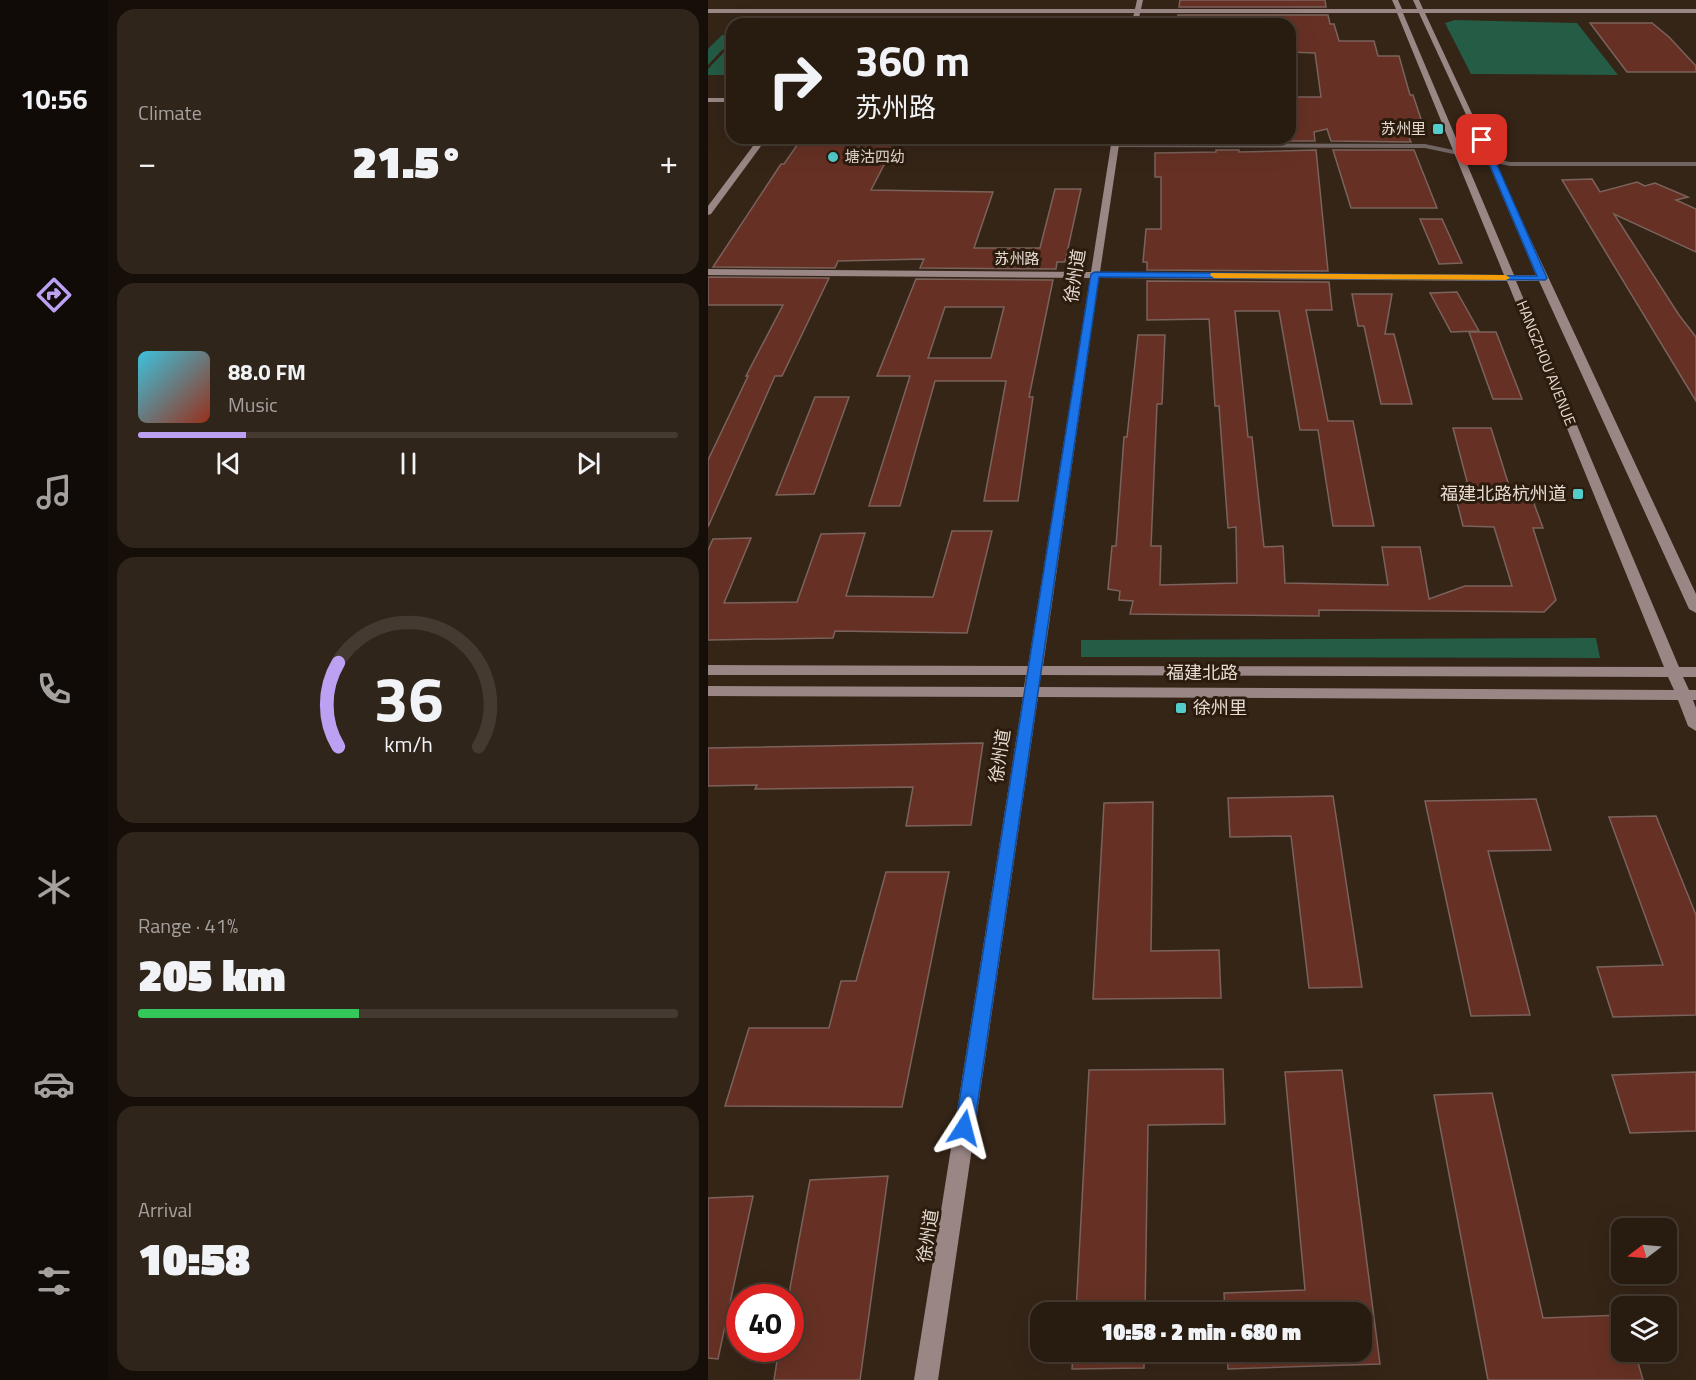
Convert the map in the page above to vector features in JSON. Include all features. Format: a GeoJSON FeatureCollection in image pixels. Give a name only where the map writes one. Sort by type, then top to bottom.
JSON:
{"type":"FeatureCollection","features":[{"type":"Feature","properties":{"kind":"main road"},"geometry":{"type":"LineString","coordinates":[[1136,18],[1140,0]]}},
{"type":"Feature","properties":{"kind":"main road"},"geometry":{"type":"LineString","coordinates":[[1373,14],[1392,8],[1396,1]]}},
{"type":"Feature","properties":{"kind":"main road","name":"HANGZHOU AVENUE"},"geometry":{"type":"LineString","coordinates":[[1396,1],[1405,14],[1672,672],[1690,695],[1696,726]]}},
{"type":"Feature","properties":{"kind":"main road"},"geometry":{"type":"LineString","coordinates":[[1373,14],[1393,18],[1416,8],[1417,1]]}},
{"type":"Feature","properties":{"kind":"main road","name":"HANGZHOU AVENUE"},"geometry":{"type":"LineString","coordinates":[[1417,1],[1491,160],[1542,278],[1696,609]]}},
{"type":"Feature","properties":{"kind":"main road"},"geometry":{"type":"LineString","coordinates":[[708,11],[1696,16]]}},
{"type":"Feature","properties":{"kind":"main road"},"geometry":{"type":"LineString","coordinates":[[708,16],[835,11]]}},
{"type":"Feature","properties":{"kind":"main road"},"geometry":{"type":"LineString","coordinates":[[1424,16],[1696,11]]}},
{"type":"Feature","properties":{"kind":"main road"},"geometry":{"type":"LineString","coordinates":[[708,100],[726,100]]}},
{"type":"Feature","properties":{"kind":"main road"},"geometry":{"type":"LineString","coordinates":[[708,212],[759,144]]}},
{"type":"Feature","properties":{"kind":"main road","name":"徐州道"},"geometry":{"type":"LineString","coordinates":[[926,1380],[1116,144]]}},
{"type":"Feature","properties":{"kind":"main road","name":"苏州路"},"geometry":{"type":"LineString","coordinates":[[708,272],[1542,278]]}},
{"type":"Feature","properties":{"kind":"main road","name":"福建北路"},"geometry":{"type":"LineString","coordinates":[[708,670],[1696,672]]}},
{"type":"Feature","properties":{"kind":"main road","name":"福建北路"},"geometry":{"type":"LineString","coordinates":[[708,690],[1690,695]]}},
{"type":"Feature","properties":{"kind":"street"},"geometry":{"type":"LineString","coordinates":[[1296,144],[1425,146],[1510,164],[1696,164]]}},
{"type":"Feature","properties":{"kind":"green space"},"geometry":{"type":"Polygon","coordinates":[[[1455,20],[1577,23],[1618,75],[1471,74],[1445,23],[1455,20]]]}},
{"type":"Feature","properties":{"kind":"green space"},"geometry":{"type":"Polygon","coordinates":[[[722,35],[726,35],[726,49],[708,65],[708,49],[722,35]]]}},
{"type":"Feature","properties":{"kind":"green space"},"geometry":{"type":"Polygon","coordinates":[[[726,50],[726,75],[708,75],[708,69],[726,50]]]}},
{"type":"Feature","properties":{"kind":"green space"},"geometry":{"type":"Polygon","coordinates":[[[1596,638],[1600,658],[1081,657],[1081,640],[1596,638]]]}},
{"type":"Feature","properties":{"kind":"building"},"geometry":{"type":"Polygon","coordinates":[[[1180,0],[1325,0],[1326,7],[1179,7],[1180,0]]]}},
{"type":"Feature","properties":{"kind":"building"},"geometry":{"type":"Polygon","coordinates":[[[1178,15],[1328,15],[1330,24],[1334,24],[1339,41],[1374,41],[1378,56],[1399,56],[1410,95],[1413,95],[1424,128],[1405,128],[1411,142],[1331,141],[1327,129],[1314,132],[1315,141],[1296,141],[1296,97],[1321,97],[1315,53],[1296,52],[1296,18],[1178,18],[1178,15]]]}},
{"type":"Feature","properties":{"kind":"building"},"geometry":{"type":"Polygon","coordinates":[[[1590,23],[1652,23],[1669,37],[1696,66],[1696,72],[1627,72],[1590,23]]]}},
{"type":"Feature","properties":{"kind":"building"},"geometry":{"type":"Polygon","coordinates":[[[798,144],[895,144],[871,190],[993,192],[974,248],[1040,248],[1055,189],[1081,189],[1065,262],[1057,262],[1056,269],[920,268],[924,259],[838,261],[835,268],[713,267],[781,164],[784,164],[798,144]]]}},
{"type":"Feature","properties":{"kind":"building"},"geometry":{"type":"Polygon","coordinates":[[[1216,150],[1239,150],[1239,152],[1316,150],[1328,271],[1147,270],[1147,262],[1143,262],[1146,229],[1161,229],[1161,177],[1155,177],[1155,153],[1216,152],[1216,150]]]}},
{"type":"Feature","properties":{"kind":"building"},"geometry":{"type":"Polygon","coordinates":[[[1333,150],[1414,150],[1437,208],[1351,208],[1333,150]]]}},
{"type":"Feature","properties":{"kind":"building"},"geometry":{"type":"Polygon","coordinates":[[[1592,179],[1600,192],[1637,182],[1645,186],[1655,183],[1688,197],[1676,200],[1696,209],[1696,252],[1614,214],[1679,315],[1696,337],[1696,401],[1562,180],[1592,179]]]}},
{"type":"Feature","properties":{"kind":"building"},"geometry":{"type":"Polygon","coordinates":[[[1420,219],[1442,219],[1462,263],[1439,264],[1420,219]]]}},
{"type":"Feature","properties":{"kind":"building"},"geometry":{"type":"Polygon","coordinates":[[[708,277],[829,278],[782,376],[775,376],[708,527],[708,460],[748,376],[746,376],[783,305],[708,305],[708,277]]]}},
{"type":"Feature","properties":{"kind":"building"},"geometry":{"type":"Polygon","coordinates":[[[916,279],[1053,280],[1029,397],[1033,397],[1018,501],[984,501],[1006,381],[935,381],[900,506],[869,506],[910,376],[877,376],[916,279]],[[945,307],[928,358],[991,358],[1004,307],[945,307]]]}},
{"type":"Feature","properties":{"kind":"building"},"geometry":{"type":"Polygon","coordinates":[[[1147,281],[1329,282],[1332,310],[1306,310],[1328,421],[1353,421],[1374,526],[1333,526],[1318,430],[1300,430],[1279,311],[1235,311],[1248,437],[1252,437],[1264,547],[1283,546],[1285,583],[1388,585],[1382,547],[1420,547],[1429,599],[1465,586],[1512,586],[1494,527],[1463,526],[1454,490],[1469,489],[1453,428],[1491,428],[1510,489],[1529,490],[1543,528],[1533,528],[1556,600],[1544,612],[1319,610],[1319,616],[1130,614],[1133,601],[1119,600],[1120,591],[1108,589],[1112,546],[1116,546],[1124,437],[1127,437],[1138,335],[1165,335],[1162,404],[1157,404],[1151,546],[1161,546],[1160,585],[1237,583],[1236,527],[1228,528],[1219,406],[1215,406],[1209,319],[1147,320],[1147,281]]]}},
{"type":"Feature","properties":{"kind":"building"},"geometry":{"type":"Polygon","coordinates":[[[1457,292],[1479,331],[1451,332],[1430,293],[1457,292]]]}},
{"type":"Feature","properties":{"kind":"building"},"geometry":{"type":"Polygon","coordinates":[[[1352,294],[1392,294],[1385,334],[1394,334],[1412,404],[1381,404],[1364,326],[1358,326],[1352,294]]]}},
{"type":"Feature","properties":{"kind":"building"},"geometry":{"type":"Polygon","coordinates":[[[1469,332],[1496,332],[1522,399],[1493,399],[1469,332]]]}},
{"type":"Feature","properties":{"kind":"building"},"geometry":{"type":"Polygon","coordinates":[[[815,397],[849,397],[814,494],[776,495],[815,397]]]}},
{"type":"Feature","properties":{"kind":"building"},"geometry":{"type":"Polygon","coordinates":[[[952,531],[992,531],[967,633],[835,631],[833,638],[708,640],[708,550],[713,539],[751,538],[724,603],[797,602],[821,534],[865,533],[846,596],[933,597],[952,531]]]}},
{"type":"Feature","properties":{"kind":"building"},"geometry":{"type":"Polygon","coordinates":[[[983,743],[971,825],[906,826],[913,787],[755,789],[757,785],[708,786],[708,748],[983,743]]]}},
{"type":"Feature","properties":{"kind":"building"},"geometry":{"type":"Polygon","coordinates":[[[1333,796],[1362,987],[1309,988],[1291,836],[1230,837],[1228,798],[1333,796]]]}},
{"type":"Feature","properties":{"kind":"building"},"geometry":{"type":"Polygon","coordinates":[[[1536,799],[1551,850],[1488,851],[1530,1015],[1471,1016],[1425,801],[1536,799]]]}},
{"type":"Feature","properties":{"kind":"building"},"geometry":{"type":"Polygon","coordinates":[[[1153,802],[1151,951],[1219,950],[1221,998],[1093,999],[1104,803],[1153,802]]]}},
{"type":"Feature","properties":{"kind":"building"},"geometry":{"type":"Polygon","coordinates":[[[1656,816],[1696,915],[1696,1015],[1613,1017],[1597,967],[1663,965],[1609,817],[1656,816]]]}},
{"type":"Feature","properties":{"kind":"building"},"geometry":{"type":"Polygon","coordinates":[[[886,872],[949,872],[902,1107],[725,1106],[749,1028],[829,1028],[841,981],[856,981],[886,872]]]}},
{"type":"Feature","properties":{"kind":"building"},"geometry":{"type":"Polygon","coordinates":[[[1223,1069],[1225,1124],[1148,1125],[1145,1302],[1077,1302],[1089,1070],[1223,1069]]]}},
{"type":"Feature","properties":{"kind":"building"},"geometry":{"type":"Polygon","coordinates":[[[1342,1070],[1372,1302],[1224,1302],[1224,1293],[1305,1290],[1285,1072],[1342,1070]]]}},
{"type":"Feature","properties":{"kind":"building"},"geometry":{"type":"Polygon","coordinates":[[[1696,1072],[1696,1131],[1630,1133],[1612,1075],[1696,1072]]]}},
{"type":"Feature","properties":{"kind":"building"},"geometry":{"type":"Polygon","coordinates":[[[1492,1093],[1543,1318],[1611,1315],[1611,1362],[1638,1362],[1643,1380],[1488,1380],[1434,1095],[1492,1093]]]}},
{"type":"Feature","properties":{"kind":"building"},"geometry":{"type":"Polygon","coordinates":[[[888,1176],[860,1380],[774,1380],[777,1362],[804,1362],[804,1284],[791,1284],[810,1180],[888,1176]]]}},
{"type":"Feature","properties":{"kind":"building"},"geometry":{"type":"Polygon","coordinates":[[[753,1196],[734,1284],[726,1284],[726,1322],[718,1359],[708,1358],[708,1198],[753,1196]]]}},
{"type":"Feature","properties":{"kind":"building"},"geometry":{"type":"Polygon","coordinates":[[[1372,1302],[1380,1364],[1228,1369],[1228,1362],[1372,1362],[1372,1302]]]}},
{"type":"Feature","properties":{"kind":"building"},"geometry":{"type":"Polygon","coordinates":[[[1072,1362],[1144,1362],[1144,1368],[1072,1369],[1072,1362]]]}},
{"type":"Feature","properties":{"kind":"slow traffic"},"geometry":{"type":"LineString","coordinates":[[1214,275],[1506,278]]}},
{"type":"Feature","properties":{"kind":"place","name":"苏州里"},"geometry":{"type":"Point","coordinates":[1438,129]}},
{"type":"Feature","properties":{"kind":"place","name":"塘沽四幼"},"geometry":{"type":"Point","coordinates":[833,157]}},
{"type":"Feature","properties":{"kind":"place","name":"福建北路杭州道"},"geometry":{"type":"Point","coordinates":[1578,494]}},
{"type":"Feature","properties":{"kind":"place","name":"徐州里"},"geometry":{"type":"Point","coordinates":[1181,708]}},
{"type":"Feature","properties":{"kind":"route"},"geometry":{"type":"LineString","coordinates":[[964,1128],[1095,274],[1542,278],[1482,140]]}}]}
